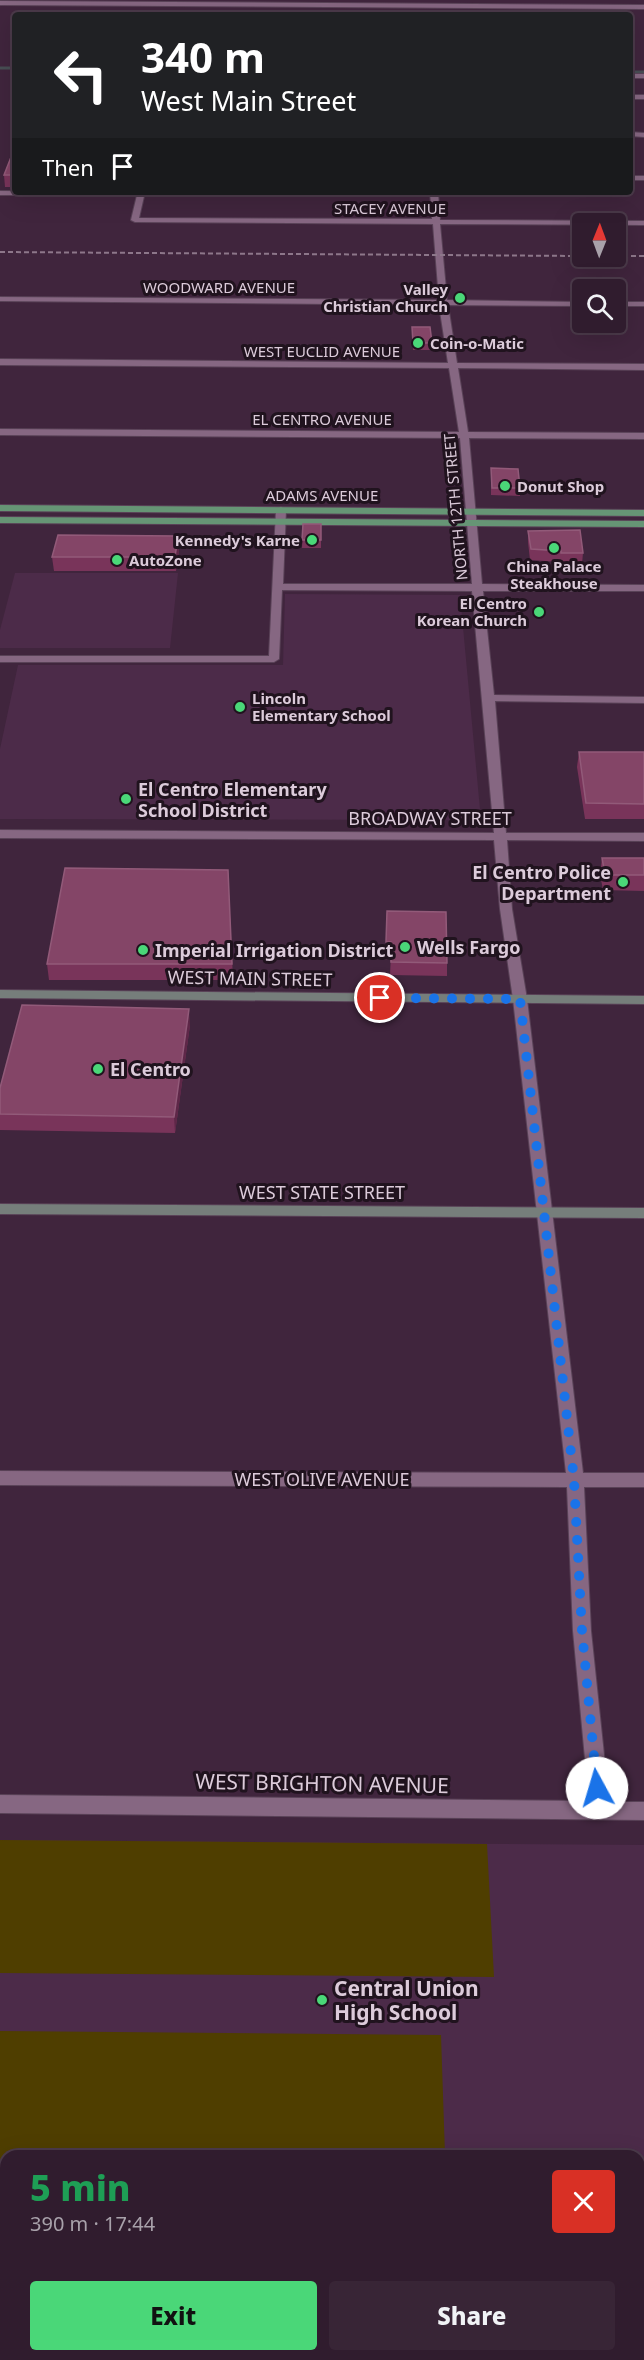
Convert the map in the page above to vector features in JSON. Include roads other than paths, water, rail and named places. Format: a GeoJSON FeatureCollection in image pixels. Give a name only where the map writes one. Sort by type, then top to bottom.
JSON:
{"type":"FeatureCollection","features":[{"type":"Feature","properties":{"kind":"main road","name":"ADAMS AVENUE"},"geometry":{"type":"LineString","coordinates":[[0,508],[281,516]]}},
{"type":"Feature","properties":{"kind":"main road","name":"ADAMS AVENUE"},"geometry":{"type":"LineString","coordinates":[[0,520],[281,516],[469,517],[644,513]]}},
{"type":"Feature","properties":{"kind":"main road","name":"ADAMS AVENUE"},"geometry":{"type":"LineString","coordinates":[[469,517],[644,524]]}},
{"type":"Feature","properties":{"kind":"street"},"geometry":{"type":"LineString","coordinates":[[0,3],[420,3],[644,7]]}},
{"type":"Feature","properties":{"kind":"street","name":"STACEY AVENUE"},"geometry":{"type":"LineString","coordinates":[[141,195],[135,220],[644,223]]}},
{"type":"Feature","properties":{"kind":"street","name":"NORTH 12TH STREET"},"geometry":{"type":"LineString","coordinates":[[434,195],[443,302],[465,434],[469,517],[489,698],[506,909],[520,999],[574,1480],[582,1631],[600,1811]]}},
{"type":"Feature","properties":{"kind":"street","name":"WOODWARD AVENUE"},"geometry":{"type":"LineString","coordinates":[[0,299],[572,304]]}},
{"type":"Feature","properties":{"kind":"street"},"geometry":{"type":"LineString","coordinates":[[626,304],[644,304]]}},
{"type":"Feature","properties":{"kind":"street","name":"WEST EUCLID AVENUE"},"geometry":{"type":"LineString","coordinates":[[0,362],[644,367]]}},
{"type":"Feature","properties":{"kind":"street","name":"EL CENTRO AVENUE"},"geometry":{"type":"LineString","coordinates":[[0,432],[644,436]]}},
{"type":"Feature","properties":{"kind":"street"},"geometry":{"type":"LineString","coordinates":[[0,672],[2,659],[274,659],[281,516]]}},
{"type":"Feature","properties":{"kind":"street"},"geometry":{"type":"LineString","coordinates":[[279,587],[644,588]]}},
{"type":"Feature","properties":{"kind":"street"},"geometry":{"type":"LineString","coordinates":[[489,698],[644,700]]}},
{"type":"Feature","properties":{"kind":"street","name":"BROADWAY STREET"},"geometry":{"type":"LineString","coordinates":[[0,834],[644,837]]}},
{"type":"Feature","properties":{"kind":"street","name":"WEST MAIN STREET"},"geometry":{"type":"LineString","coordinates":[[0,994],[644,1000]]}},
{"type":"Feature","properties":{"kind":"street","name":"WEST STATE STREET"},"geometry":{"type":"LineString","coordinates":[[0,1209],[644,1213]]}},
{"type":"Feature","properties":{"kind":"street","name":"WEST OLIVE AVENUE"},"geometry":{"type":"LineString","coordinates":[[0,1478],[644,1480]]}},
{"type":"Feature","properties":{"kind":"street","name":"WEST BRIGHTON AVENUE"},"geometry":{"type":"LineString","coordinates":[[0,1804],[644,1811]]}},
{"type":"Feature","properties":{"kind":"waterway"},"geometry":{"type":"LineString","coordinates":[[0,68],[12,68]]}},
{"type":"Feature","properties":{"kind":"waterway"},"geometry":{"type":"LineString","coordinates":[[633,72],[644,72]]}},
{"type":"Feature","properties":{"kind":"railway"},"geometry":{"type":"LineString","coordinates":[[0,252],[572,256]]}},
{"type":"Feature","properties":{"kind":"railway"},"geometry":{"type":"LineString","coordinates":[[626,256],[644,256]]}},
{"type":"Feature","properties":{"kind":"place","name":"Valley Christian Church"},"geometry":{"type":"Point","coordinates":[460,298]}},
{"type":"Feature","properties":{"kind":"place","name":"Coin-o-Matic"},"geometry":{"type":"Point","coordinates":[418,343]}},
{"type":"Feature","properties":{"kind":"place","name":"Donut Shop"},"geometry":{"type":"Point","coordinates":[505,486]}},
{"type":"Feature","properties":{"kind":"place","name":"Kennedy's Karne"},"geometry":{"type":"Point","coordinates":[312,540]}},
{"type":"Feature","properties":{"kind":"place","name":"China Palace Steakhouse"},"geometry":{"type":"Point","coordinates":[554,548]}},
{"type":"Feature","properties":{"kind":"place","name":"AutoZone"},"geometry":{"type":"Point","coordinates":[117,560]}},
{"type":"Feature","properties":{"kind":"place","name":"El Centro Korean Church"},"geometry":{"type":"Point","coordinates":[539,612]}},
{"type":"Feature","properties":{"kind":"place","name":"Lincoln Elementary School"},"geometry":{"type":"Point","coordinates":[240,707]}},
{"type":"Feature","properties":{"kind":"place","name":"El Centro Elementary School District"},"geometry":{"type":"Point","coordinates":[126,799]}},
{"type":"Feature","properties":{"kind":"place","name":"El Centro Police Department"},"geometry":{"type":"Point","coordinates":[623,882]}},
{"type":"Feature","properties":{"kind":"place","name":"Wells Fargo"},"geometry":{"type":"Point","coordinates":[405,947]}},
{"type":"Feature","properties":{"kind":"place","name":"Imperial Irrigation District"},"geometry":{"type":"Point","coordinates":[143,950]}},
{"type":"Feature","properties":{"kind":"place","name":"El Centro"},"geometry":{"type":"Point","coordinates":[98,1069]}},
{"type":"Feature","properties":{"kind":"place","name":"Central Union High School"},"geometry":{"type":"Point","coordinates":[322,2000]}}]}
